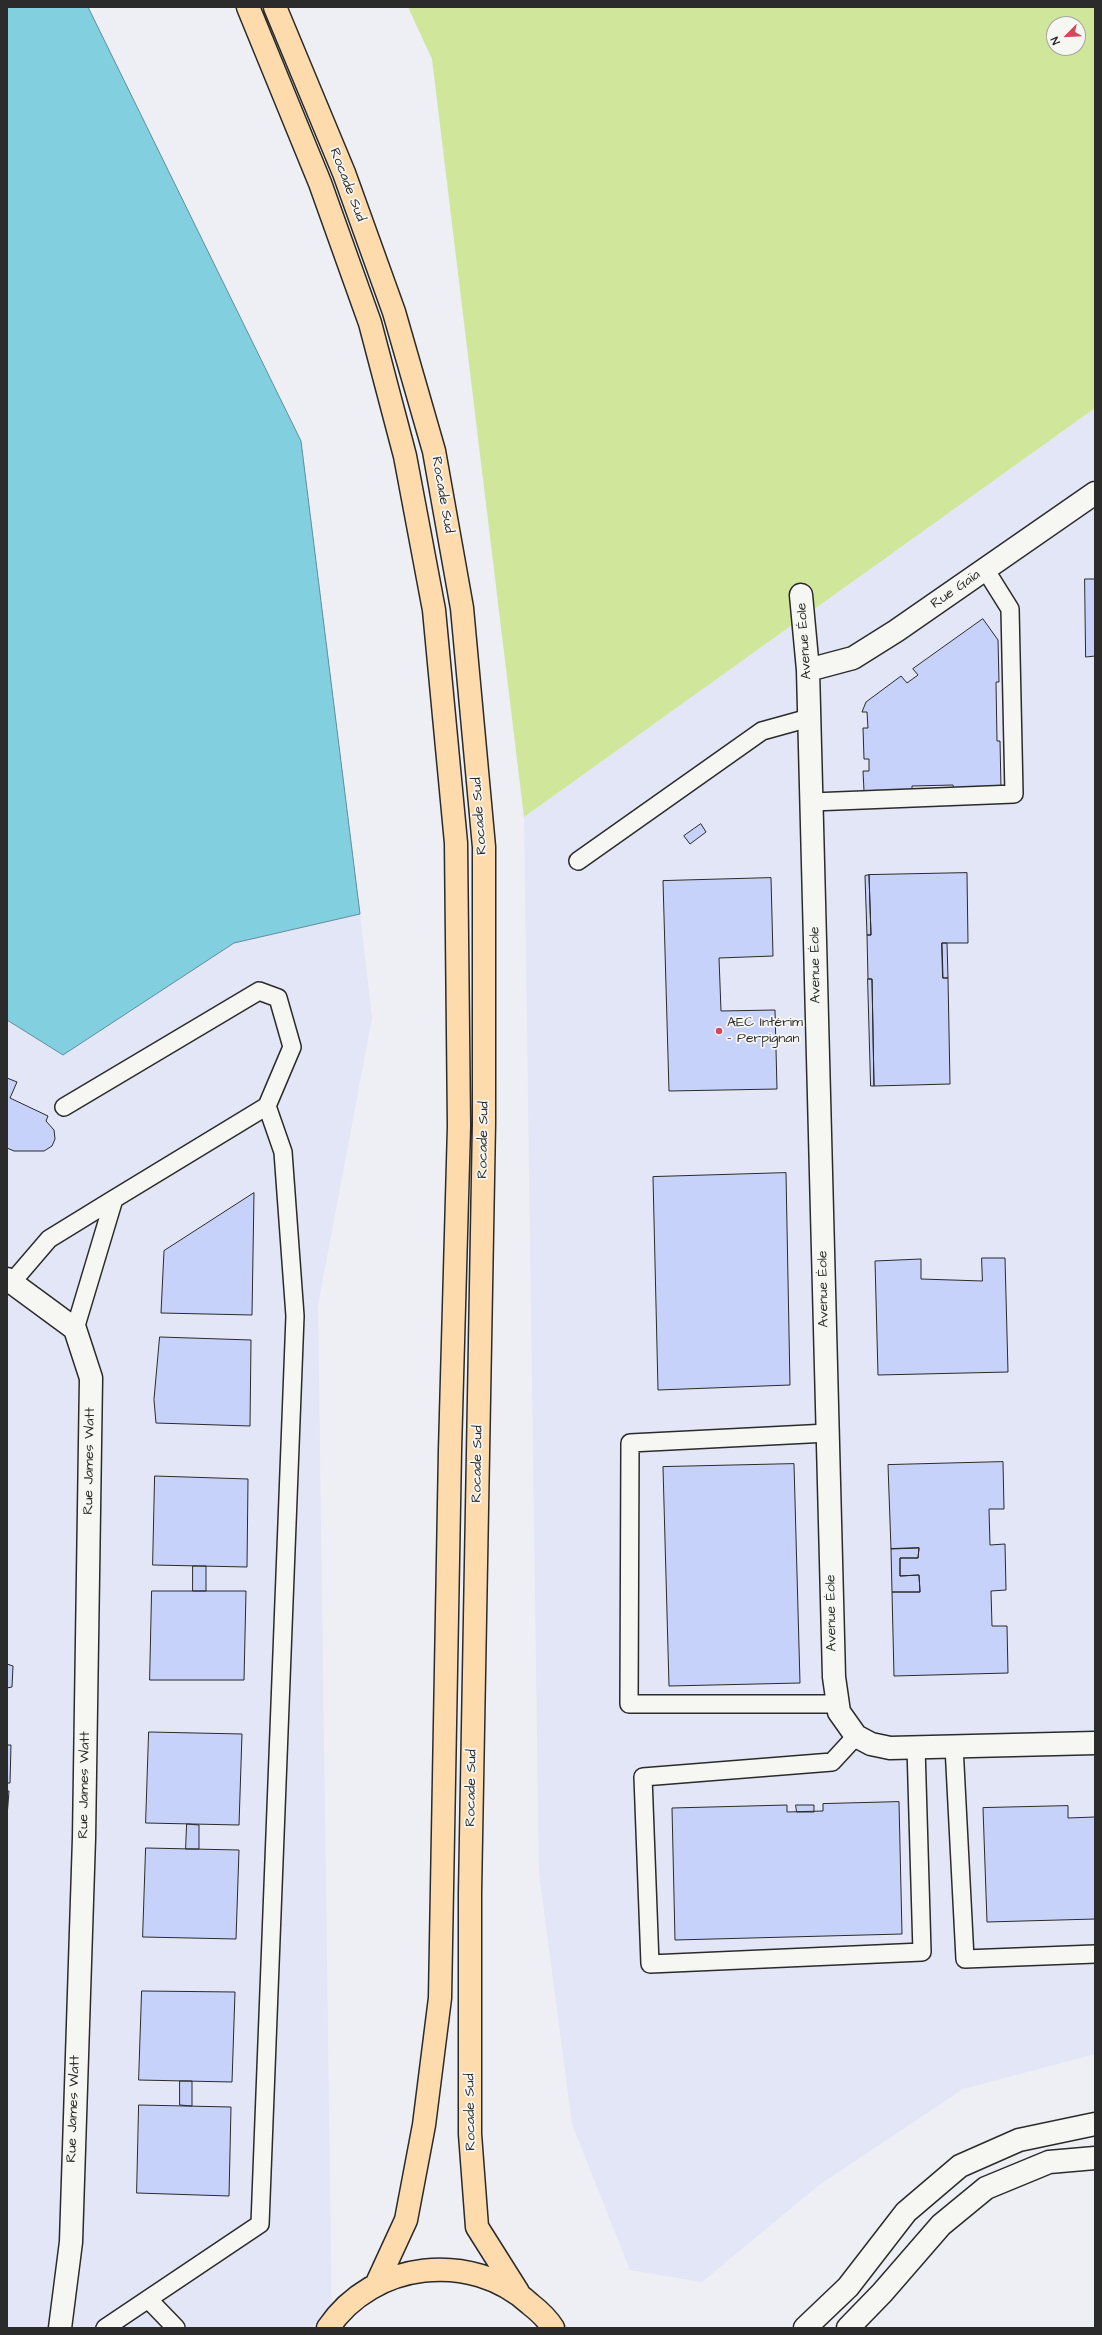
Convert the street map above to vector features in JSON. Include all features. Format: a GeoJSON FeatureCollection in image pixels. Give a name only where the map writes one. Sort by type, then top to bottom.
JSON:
{"type":"FeatureCollection","features":[{"type":"Feature","properties":{"kind":"main road","name":"Rocade Sud"},"geometry":{"type":"LineString","coordinates":[[248,7],[320,183],[370,323],[406,456],[434,610],[456,843],[459,1126],[450,1458],[440,1998],[424,2125],[406,2220],[377,2283]]}},
{"type":"Feature","properties":{"kind":"main road","name":"Rocade Sud"},"geometry":{"type":"LineString","coordinates":[[275,7],[344,173],[394,312],[434,451],[462,608],[484,847],[484,1123],[470,1885],[470,2134],[477,2227],[518,2292]]}},
{"type":"Feature","properties":{"kind":"main road"},"geometry":{"type":"LineString","coordinates":[[328,2328],[339,2312],[377,2283],[412,2271],[449,2268],[485,2276],[518,2292],[548,2319],[553,2328]]}},
{"type":"Feature","properties":{"kind":"street","name":"Rue Gaïa"},"geometry":{"type":"LineString","coordinates":[[808,670],[853,658],[896,631],[1095,493]]}},
{"type":"Feature","properties":{"kind":"street","name":"Avenue Éole"},"geometry":{"type":"LineString","coordinates":[[802,595],[808,670],[834,1677],[838,1712],[856,1736],[871,1744],[890,1748],[1095,1743]]}},
{"type":"Feature","properties":{"kind":"street"},"geometry":{"type":"LineString","coordinates":[[10,1280],[75,1329]]}},
{"type":"Feature","properties":{"kind":"street","name":"Rue James Watt"},"geometry":{"type":"LineString","coordinates":[[60,2328],[71,2242],[84,1830],[91,1378],[75,1329]]}},
{"type":"Feature","properties":{"kind":"street"},"geometry":{"type":"LineString","coordinates":[[805,2328],[848,2287],[906,2212],[960,2166],[1019,2140],[1095,2124]]}},
{"type":"Feature","properties":{"kind":"street"},"geometry":{"type":"LineString","coordinates":[[848,2328],[882,2293],[941,2225],[986,2188],[1049,2162],[1095,2158]]}},
{"type":"Feature","properties":{"kind":"lane"},"geometry":{"type":"LineString","coordinates":[[812,802],[1014,794],[1010,609],[985,569]]}},
{"type":"Feature","properties":{"kind":"lane"},"geometry":{"type":"LineString","coordinates":[[578,861],[762,732],[809,718]]}},
{"type":"Feature","properties":{"kind":"lane"},"geometry":{"type":"LineString","coordinates":[[10,1280],[49,1239],[267,1106],[292,1047],[278,998],[259,991],[64,1107]]}},
{"type":"Feature","properties":{"kind":"lane"},"geometry":{"type":"LineString","coordinates":[[105,2328],[260,2224],[294,1316],[284,1152],[267,1106]]}},
{"type":"Feature","properties":{"kind":"lane"},"geometry":{"type":"LineString","coordinates":[[75,1329],[114,1199]]}},
{"type":"Feature","properties":{"kind":"lane"},"geometry":{"type":"LineString","coordinates":[[828,1433],[630,1443],[629,1704],[838,1704]]}},
{"type":"Feature","properties":{"kind":"lane"},"geometry":{"type":"LineString","coordinates":[[856,1736],[832,1762],[643,1777],[650,1964],[922,1952],[916,1747]]}},
{"type":"Feature","properties":{"kind":"lane"},"geometry":{"type":"LineString","coordinates":[[954,1746],[965,1959],[1095,1954]]}},
{"type":"Feature","properties":{"kind":"lane"},"geometry":{"type":"LineString","coordinates":[[148,2299],[176,2328]]}},
{"type":"Feature","properties":{"kind":"shaded area"},"geometry":{"type":"Polygon","coordinates":[[[1095,408],[1095,2054],[963,2089],[819,2185],[702,2282],[630,2270],[572,2124],[539,1873],[524,817],[1095,408]]]}},
{"type":"Feature","properties":{"kind":"shaded area"},"geometry":{"type":"Polygon","coordinates":[[[360,914],[372,1018],[318,1305],[332,2328],[7,2328],[7,1020],[63,1055],[234,943],[360,914]]]}},
{"type":"Feature","properties":{"kind":"green space"},"geometry":{"type":"Polygon","coordinates":[[[408,7],[1095,7],[1095,408],[524,817],[432,59],[408,7]]]}},
{"type":"Feature","properties":{"kind":"water"},"geometry":{"type":"Polygon","coordinates":[[[7,7],[88,7],[301,441],[360,914],[234,943],[63,1055],[7,1020],[7,7]]]}},
{"type":"Feature","properties":{"kind":"building"},"geometry":{"type":"Polygon","coordinates":[[[1085,579],[1095,579],[1095,656],[1086,657],[1085,579]]]}},
{"type":"Feature","properties":{"kind":"building"},"geometry":{"type":"Polygon","coordinates":[[[983,619],[998,640],[999,682],[996,682],[997,741],[1000,741],[1001,788],[954,789],[953,785],[912,786],[912,790],[864,791],[863,771],[869,771],[869,759],[864,759],[863,728],[868,728],[867,712],[862,712],[866,702],[901,676],[907,683],[918,675],[913,669],[983,619]]]}},
{"type":"Feature","properties":{"kind":"building"},"geometry":{"type":"Polygon","coordinates":[[[701,824],[706,832],[690,844],[684,836],[701,824]]]}},
{"type":"Feature","properties":{"kind":"building"},"geometry":{"type":"Polygon","coordinates":[[[967,873],[968,943],[942,943],[943,978],[948,978],[950,1084],[874,1086],[872,979],[868,979],[867,935],[871,935],[869,875],[967,873]]]}},
{"type":"Feature","properties":{"kind":"building"},"geometry":{"type":"Polygon","coordinates":[[[869,875],[871,935],[867,935],[865,876],[869,875]]]}},
{"type":"Feature","properties":{"kind":"building"},"geometry":{"type":"Polygon","coordinates":[[[771,878],[773,956],[719,958],[721,1011],[775,1010],[777,1089],[669,1091],[663,881],[771,878]]]}},
{"type":"Feature","properties":{"kind":"building"},"geometry":{"type":"Polygon","coordinates":[[[942,943],[947,943],[948,978],[943,978],[942,943]]]}},
{"type":"Feature","properties":{"kind":"building"},"geometry":{"type":"Polygon","coordinates":[[[868,979],[872,979],[874,1086],[871,1086],[868,979]]]}},
{"type":"Feature","properties":{"kind":"building"},"geometry":{"type":"Polygon","coordinates":[[[7,1078],[17,1082],[10,1098],[48,1116],[46,1121],[54,1130],[55,1139],[52,1146],[44,1151],[14,1151],[7,1148],[7,1078]]]}},
{"type":"Feature","properties":{"kind":"building"},"geometry":{"type":"Polygon","coordinates":[[[786,1173],[790,1385],[658,1390],[653,1177],[786,1173]]]}},
{"type":"Feature","properties":{"kind":"building"},"geometry":{"type":"Polygon","coordinates":[[[254,1193],[252,1315],[161,1313],[164,1251],[254,1193]]]}},
{"type":"Feature","properties":{"kind":"building"},"geometry":{"type":"Polygon","coordinates":[[[982,1258],[1005,1258],[1008,1372],[878,1375],[875,1261],[921,1259],[921,1279],[982,1281],[982,1258]]]}},
{"type":"Feature","properties":{"kind":"building"},"geometry":{"type":"Polygon","coordinates":[[[160,1337],[251,1340],[250,1426],[156,1423],[154,1400],[160,1337]]]}},
{"type":"Feature","properties":{"kind":"building"},"geometry":{"type":"Polygon","coordinates":[[[1003,1462],[1004,1509],[989,1509],[990,1545],[1005,1544],[1006,1590],[991,1591],[992,1626],[1007,1626],[1008,1673],[894,1676],[892,1592],[920,1592],[919,1575],[900,1576],[900,1558],[918,1558],[919,1548],[891,1549],[888,1465],[1003,1462]]]}},
{"type":"Feature","properties":{"kind":"building"},"geometry":{"type":"Polygon","coordinates":[[[794,1464],[800,1683],[669,1686],[663,1467],[794,1464]]]}},
{"type":"Feature","properties":{"kind":"building"},"geometry":{"type":"Polygon","coordinates":[[[155,1476],[248,1479],[247,1567],[153,1565],[155,1476]]]}},
{"type":"Feature","properties":{"kind":"building"},"geometry":{"type":"Polygon","coordinates":[[[919,1548],[918,1558],[900,1558],[900,1576],[919,1575],[920,1592],[892,1592],[891,1549],[919,1548]]]}},
{"type":"Feature","properties":{"kind":"building"},"geometry":{"type":"Polygon","coordinates":[[[193,1566],[206,1566],[206,1591],[193,1591],[193,1566]]]}},
{"type":"Feature","properties":{"kind":"building"},"geometry":{"type":"Polygon","coordinates":[[[152,1591],[246,1591],[244,1680],[150,1680],[152,1591]]]}},
{"type":"Feature","properties":{"kind":"building"},"geometry":{"type":"Polygon","coordinates":[[[7,1664],[13,1666],[12,1687],[7,1688],[7,1664]]]}},
{"type":"Feature","properties":{"kind":"building"},"geometry":{"type":"Polygon","coordinates":[[[149,1732],[242,1734],[239,1825],[146,1823],[149,1732]]]}},
{"type":"Feature","properties":{"kind":"building"},"geometry":{"type":"Polygon","coordinates":[[[7,1745],[11,1745],[10,1783],[7,1783],[7,1745]]]}},
{"type":"Feature","properties":{"kind":"building"},"geometry":{"type":"Polygon","coordinates":[[[7,1791],[9,1791],[7,1817],[7,1791]]]}},
{"type":"Feature","properties":{"kind":"building"},"geometry":{"type":"Polygon","coordinates":[[[899,1802],[902,1934],[675,1940],[672,1808],[787,1805],[787,1812],[823,1811],[823,1804],[899,1802]]]}},
{"type":"Feature","properties":{"kind":"building"},"geometry":{"type":"Polygon","coordinates":[[[796,1805],[814,1805],[814,1812],[797,1812],[796,1805]]]}},
{"type":"Feature","properties":{"kind":"building"},"geometry":{"type":"Polygon","coordinates":[[[1068,1806],[1068,1818],[1095,1817],[1095,1919],[987,1922],[983,1808],[1068,1806]]]}},
{"type":"Feature","properties":{"kind":"building"},"geometry":{"type":"Polygon","coordinates":[[[187,1824],[199,1825],[199,1849],[186,1849],[187,1824]]]}},
{"type":"Feature","properties":{"kind":"building"},"geometry":{"type":"Polygon","coordinates":[[[146,1848],[239,1850],[236,1939],[143,1937],[146,1848]]]}},
{"type":"Feature","properties":{"kind":"building"},"geometry":{"type":"Polygon","coordinates":[[[142,1991],[235,1992],[232,2082],[139,2080],[142,1991]]]}},
{"type":"Feature","properties":{"kind":"building"},"geometry":{"type":"Polygon","coordinates":[[[180,2081],[192,2081],[192,2106],[180,2105],[180,2081]]]}},
{"type":"Feature","properties":{"kind":"building"},"geometry":{"type":"Polygon","coordinates":[[[139,2105],[231,2107],[229,2196],[137,2193],[139,2105]]]}},
{"type":"Feature","properties":{"kind":"place","name":"AEC Intérim - Perpignan"},"geometry":{"type":"Point","coordinates":[719,1031]}}]}
